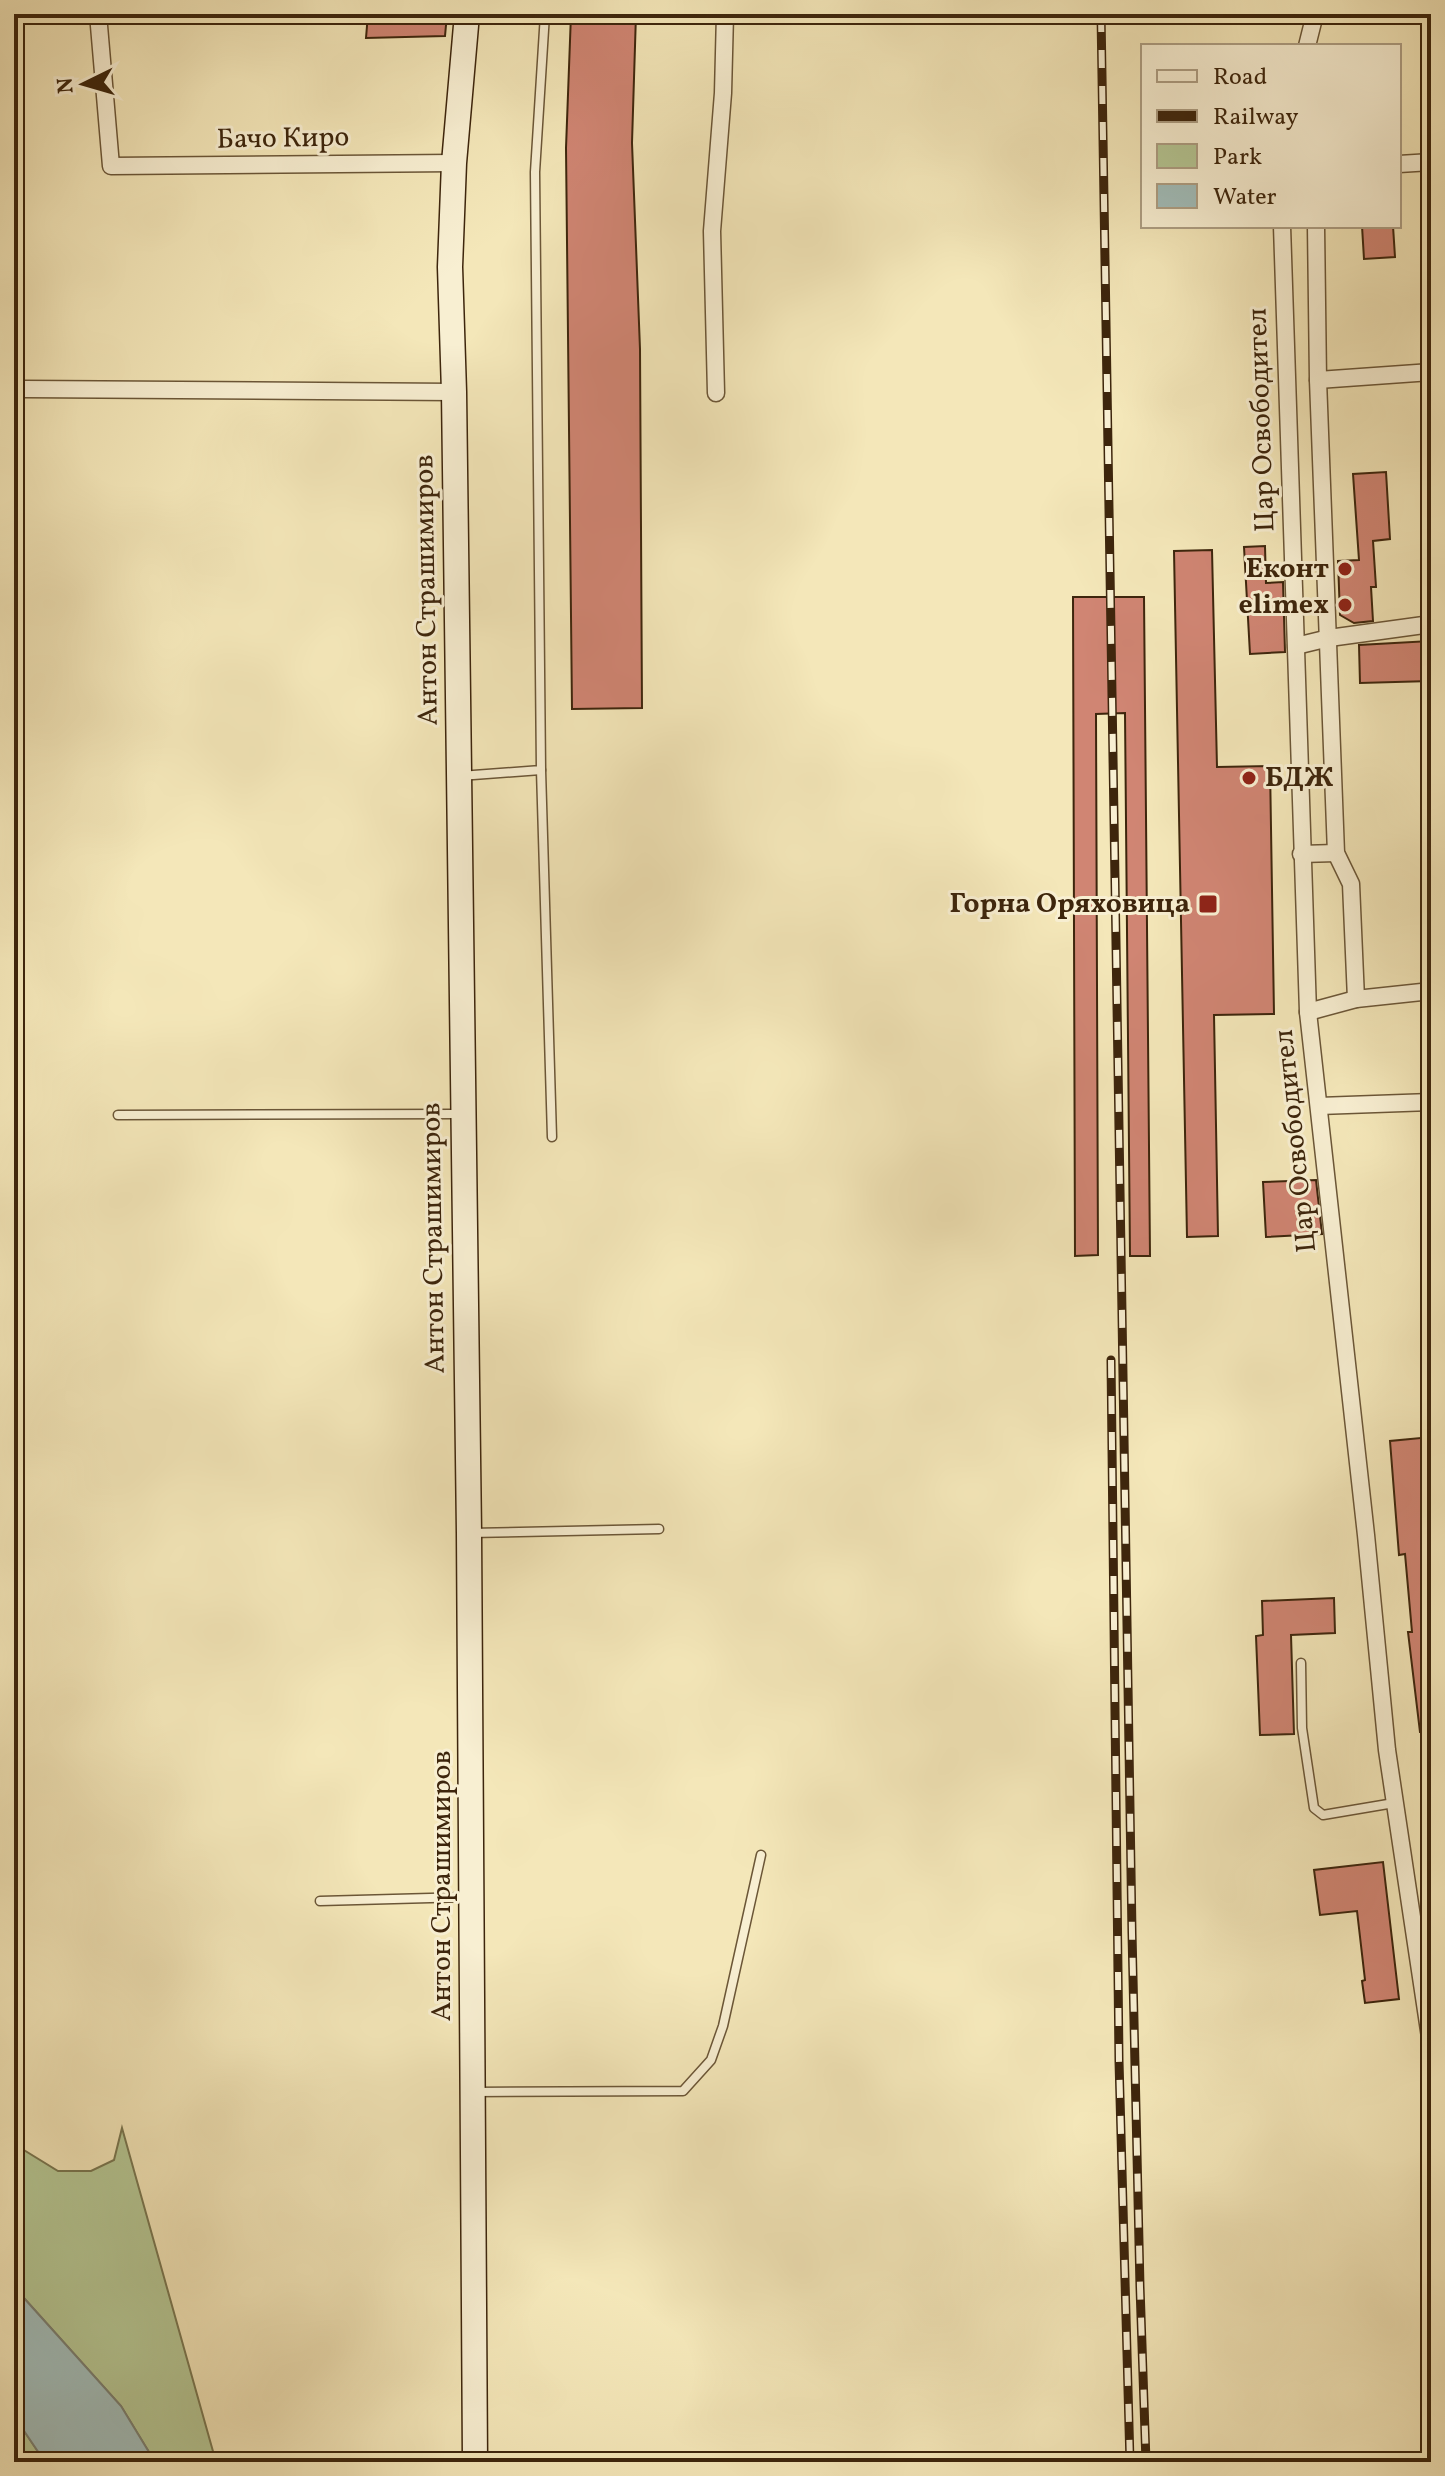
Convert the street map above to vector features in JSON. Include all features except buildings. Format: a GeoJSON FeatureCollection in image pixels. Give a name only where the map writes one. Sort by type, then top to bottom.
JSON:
{"type":"FeatureCollection","features":[{"type":"Feature","properties":{"kind":"street","name":"Бачо Киро"},"geometry":{"type":"LineString","coordinates":[[98,14],[111,166],[454,163]]}},
{"type":"Feature","properties":{"kind":"street","name":"Антон Страшимиров"},"geometry":{"type":"LineString","coordinates":[[467,14],[454,163],[450,267],[469,1533],[475,2462]]}},
{"type":"Feature","properties":{"kind":"street"},"geometry":{"type":"LineString","coordinates":[[716,393],[712,231],[723,93],[725,14]]}},
{"type":"Feature","properties":{"kind":"street"},"geometry":{"type":"LineString","coordinates":[[1309,42],[1315,14]]}},
{"type":"Feature","properties":{"kind":"street"},"geometry":{"type":"LineString","coordinates":[[1401,164],[1431,162]]}},
{"type":"Feature","properties":{"kind":"street","name":"Цар Освободител"},"geometry":{"type":"LineString","coordinates":[[1282,228],[1308,1012],[1394,1803],[1425,1976],[1431,2044]]}},
{"type":"Feature","properties":{"kind":"street","name":"Цар Освободител"},"geometry":{"type":"LineString","coordinates":[[1316,228],[1318,380],[1336,853]]}},
{"type":"Feature","properties":{"kind":"street"},"geometry":{"type":"LineString","coordinates":[[1318,380],[1431,372]]}},
{"type":"Feature","properties":{"kind":"street"},"geometry":{"type":"LineString","coordinates":[[24,389],[454,392]]}},
{"type":"Feature","properties":{"kind":"street"},"geometry":{"type":"LineString","coordinates":[[1296,646],[1329,638],[1431,624]]}},
{"type":"Feature","properties":{"kind":"street"},"geometry":{"type":"LineString","coordinates":[[1301,854],[1336,853],[1351,884],[1356,999]]}},
{"type":"Feature","properties":{"kind":"street"},"geometry":{"type":"LineString","coordinates":[[1308,1012],[1356,999],[1431,991]]}},
{"type":"Feature","properties":{"kind":"street"},"geometry":{"type":"LineString","coordinates":[[1319,1106],[1431,1102]]}},
{"type":"Feature","properties":{"kind":"lane"},"geometry":{"type":"LineString","coordinates":[[545,14],[535,172],[541,770],[552,1137]]}},
{"type":"Feature","properties":{"kind":"lane"},"geometry":{"type":"LineString","coordinates":[[460,776],[541,770]]}},
{"type":"Feature","properties":{"kind":"lane"},"geometry":{"type":"LineString","coordinates":[[118,1115],[462,1114]]}},
{"type":"Feature","properties":{"kind":"lane"},"geometry":{"type":"LineString","coordinates":[[469,1533],[659,1529]]}},
{"type":"Feature","properties":{"kind":"lane"},"geometry":{"type":"LineString","coordinates":[[1301,1663],[1302,1728],[1314,1808],[1323,1815],[1394,1803]]}},
{"type":"Feature","properties":{"kind":"lane"},"geometry":{"type":"LineString","coordinates":[[473,2092],[683,2091],[711,2060],[723,2026],[761,1855]]}},
{"type":"Feature","properties":{"kind":"lane"},"geometry":{"type":"LineString","coordinates":[[320,1901],[472,1896]]}},
{"type":"Feature","properties":{"kind":"green space"},"geometry":{"type":"Polygon","coordinates":[[[122,2128],[216,2462],[155,2462],[121,2406],[14,2287],[14,2144],[58,2171],[91,2171],[114,2160],[122,2128]]]}},
{"type":"Feature","properties":{"kind":"green space"},"geometry":{"type":"Polygon","coordinates":[[[14,2416],[45,2462],[14,2462],[14,2416]]]}},
{"type":"Feature","properties":{"kind":"water"},"geometry":{"type":"Polygon","coordinates":[[[14,2287],[121,2406],[155,2462],[45,2462],[14,2416],[14,2287]]]}},
{"type":"Feature","properties":{"kind":"railway"},"geometry":{"type":"LineString","coordinates":[[1101,14],[1132,1933],[1146,2462]]}},
{"type":"Feature","properties":{"kind":"railway"},"geometry":{"type":"LineString","coordinates":[[1111,1360],[1119,2061],[1130,2462]]}},
{"type":"Feature","properties":{"kind":"place","name":"Еконт"},"geometry":{"type":"Point","coordinates":[1345,569]}},
{"type":"Feature","properties":{"kind":"place","name":"elimex"},"geometry":{"type":"Point","coordinates":[1345,605]}},
{"type":"Feature","properties":{"kind":"place","name":"БДЖ"},"geometry":{"type":"Point","coordinates":[1249,778]}},
{"type":"Feature","properties":{"kind":"place","name":"Горна Оряховица"},"geometry":{"type":"Point","coordinates":[1208,904]}}]}
